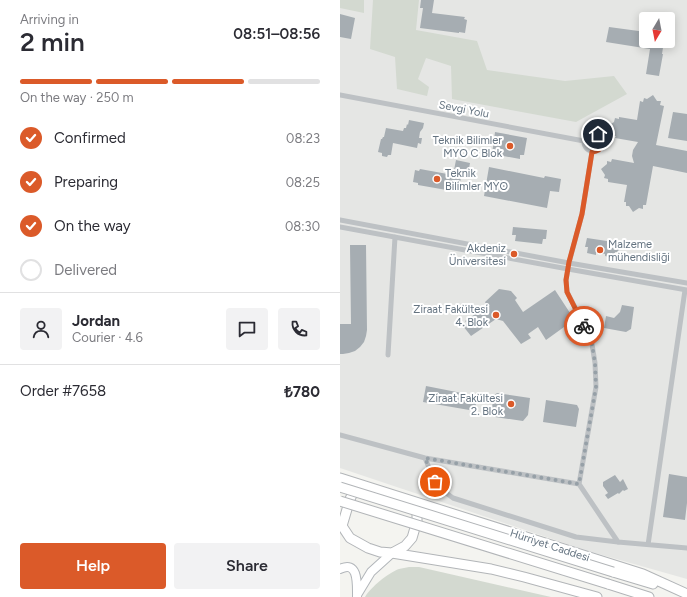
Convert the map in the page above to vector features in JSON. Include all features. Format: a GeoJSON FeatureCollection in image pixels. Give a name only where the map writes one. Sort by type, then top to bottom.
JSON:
{"type":"FeatureCollection","features":[{"type":"Feature","properties":{"kind":"highway","name":"Hürriyet Caddesi"},"geometry":{"type":"LineString","coordinates":[[340,478],[643,574],[687,594]]}},
{"type":"Feature","properties":{"kind":"highway"},"geometry":{"type":"LineString","coordinates":[[358,483],[350,499],[341,528],[350,538],[368,548],[380,552],[491,569],[597,597]]}},
{"type":"Feature","properties":{"kind":"highway"},"geometry":{"type":"LineString","coordinates":[[340,487],[687,594]]}},
{"type":"Feature","properties":{"kind":"highway"},"geometry":{"type":"LineString","coordinates":[[340,501],[649,597]]}},
{"type":"Feature","properties":{"kind":"highway"},"geometry":{"type":"LineString","coordinates":[[392,553],[405,546],[412,538],[417,521],[417,507],[412,501]]}},
{"type":"Feature","properties":{"kind":"main road"},"geometry":{"type":"LineString","coordinates":[[357,596],[371,572],[392,553]]}},
{"type":"Feature","properties":{"kind":"main road"},"geometry":{"type":"LineString","coordinates":[[340,569],[348,567],[354,572],[357,584],[357,596]]}},
{"type":"Feature","properties":{"kind":"street","name":"Sevgi Yolu"},"geometry":{"type":"LineString","coordinates":[[340,96],[584,141]]}},
{"type":"Feature","properties":{"kind":"street"},"geometry":{"type":"LineString","coordinates":[[591,133],[594,133],[601,136],[603,143],[599,150],[592,152],[586,148],[584,141],[585,138],[591,133]]}},
{"type":"Feature","properties":{"kind":"street"},"geometry":{"type":"LineString","coordinates":[[592,152],[582,214],[569,262],[566,280],[567,292],[591,338],[595,363],[596,387],[579,484],[618,542]]}},
{"type":"Feature","properties":{"kind":"street"},"geometry":{"type":"LineString","coordinates":[[340,220],[687,283]]}},
{"type":"Feature","properties":{"kind":"street"},"geometry":{"type":"LineString","coordinates":[[340,226],[686,290],[648,545]]}},
{"type":"Feature","properties":{"kind":"street"},"geometry":{"type":"LineString","coordinates":[[388,355],[395,237]]}},
{"type":"Feature","properties":{"kind":"street"},"geometry":{"type":"LineString","coordinates":[[340,435],[425,458],[579,484]]}},
{"type":"Feature","properties":{"kind":"street"},"geometry":{"type":"LineString","coordinates":[[425,458],[435,482],[444,492],[453,498],[576,537],[687,548]]}},
{"type":"Feature","properties":{"kind":"shaded area","name":"Akdeniz Üniversitesi"},"geometry":{"type":"Polygon","coordinates":[[[340,0],[687,0],[687,579],[588,551],[340,468],[340,0]]]}},
{"type":"Feature","properties":{"kind":"shaded area"},"geometry":{"type":"Polygon","coordinates":[[[340,0],[364,0],[364,13],[340,8],[340,0]]]}},
{"type":"Feature","properties":{"kind":"shaded area"},"geometry":{"type":"Polygon","coordinates":[[[373,0],[419,0],[416,30],[477,41],[487,70],[565,81],[614,76],[627,94],[576,122],[452,99],[451,66],[426,58],[418,79],[429,87],[427,96],[397,89],[395,57],[370,49],[373,0]]]}},
{"type":"Feature","properties":{"kind":"shaded area"},"geometry":{"type":"Polygon","coordinates":[[[419,567],[551,597],[365,597],[375,585],[385,577],[399,569],[419,567]]]}},
{"type":"Feature","properties":{"kind":"building"},"geometry":{"type":"Polygon","coordinates":[[[421,0],[434,0],[432,13],[465,17],[464,19],[467,20],[465,33],[420,28],[423,8],[420,8],[421,0]]]}},
{"type":"Feature","properties":{"kind":"building"},"geometry":{"type":"Polygon","coordinates":[[[340,14],[355,18],[351,39],[340,37],[340,14]]]}},
{"type":"Feature","properties":{"kind":"building"},"geometry":{"type":"Polygon","coordinates":[[[609,27],[639,31],[639,47],[606,42],[609,27]]]}},
{"type":"Feature","properties":{"kind":"building"},"geometry":{"type":"Polygon","coordinates":[[[644,48],[663,48],[659,76],[646,74],[650,49],[644,48]]]}},
{"type":"Feature","properties":{"kind":"building"},"geometry":{"type":"Polygon","coordinates":[[[653,95],[657,101],[661,101],[660,105],[664,106],[656,145],[687,151],[687,173],[653,166],[646,205],[643,205],[643,209],[639,208],[633,212],[629,206],[626,206],[626,202],[624,202],[627,185],[608,182],[608,179],[604,178],[605,175],[601,169],[607,164],[607,161],[611,162],[612,159],[634,163],[632,156],[633,150],[638,142],[615,138],[616,136],[612,136],[612,132],[608,126],[614,122],[615,118],[619,119],[619,117],[637,120],[640,101],[643,102],[644,98],[647,99],[653,95]]]}},
{"type":"Feature","properties":{"kind":"building"},"geometry":{"type":"Polygon","coordinates":[[[673,112],[687,114],[687,141],[668,138],[673,112]]]}},
{"type":"Feature","properties":{"kind":"building"},"geometry":{"type":"Polygon","coordinates":[[[409,120],[424,123],[419,138],[422,138],[421,144],[418,143],[417,148],[393,143],[391,155],[388,155],[387,157],[382,156],[382,153],[378,152],[381,139],[384,137],[386,128],[403,131],[407,124],[408,125],[409,120]]]}},
{"type":"Feature","properties":{"kind":"building","name":"Teknik Bilimler MYO C Blok"},"geometry":{"type":"Polygon","coordinates":[[[495,132],[527,138],[524,155],[520,155],[520,159],[492,154],[495,132]]]}},
{"type":"Feature","properties":{"kind":"building","name":"Teknik Bilimler MYO"},"geometry":{"type":"Polygon","coordinates":[[[456,160],[470,163],[468,174],[462,173],[458,192],[418,185],[418,183],[413,182],[415,170],[419,171],[420,169],[453,175],[456,160]]]}},
{"type":"Feature","properties":{"kind":"building"},"geometry":{"type":"Polygon","coordinates":[[[489,167],[544,178],[545,176],[561,179],[559,192],[550,191],[547,208],[484,196],[489,167]]]}},
{"type":"Feature","properties":{"kind":"building"},"geometry":{"type":"Polygon","coordinates":[[[513,227],[547,230],[546,239],[543,239],[542,244],[515,241],[516,235],[512,235],[513,227]]]}},
{"type":"Feature","properties":{"kind":"building"},"geometry":{"type":"Polygon","coordinates":[[[587,238],[620,243],[618,252],[615,252],[614,258],[596,252],[596,255],[587,253],[588,247],[585,247],[587,238]]]}},
{"type":"Feature","properties":{"kind":"building"},"geometry":{"type":"Polygon","coordinates":[[[350,245],[366,245],[367,330],[364,342],[360,347],[355,351],[340,354],[340,324],[351,324],[350,245]]]}},
{"type":"Feature","properties":{"kind":"building"},"geometry":{"type":"Polygon","coordinates":[[[499,289],[511,291],[517,298],[515,300],[523,312],[555,290],[572,316],[568,318],[571,322],[546,340],[538,327],[528,334],[531,338],[521,344],[503,321],[496,319],[471,336],[463,326],[467,323],[465,321],[487,306],[485,302],[499,289]]]}},
{"type":"Feature","properties":{"kind":"building"},"geometry":{"type":"Polygon","coordinates":[[[622,305],[634,307],[631,329],[626,332],[604,328],[606,316],[614,318],[620,312],[622,305]]]}},
{"type":"Feature","properties":{"kind":"building"},"geometry":{"type":"Polygon","coordinates":[[[426,386],[477,396],[475,411],[423,402],[426,386]]]}},
{"type":"Feature","properties":{"kind":"building","name":"Ziraat Fakültesi 2. Blok"},"geometry":{"type":"Polygon","coordinates":[[[497,393],[530,398],[528,415],[523,421],[495,417],[492,411],[493,396],[497,393]]]}},
{"type":"Feature","properties":{"kind":"building"},"geometry":{"type":"Polygon","coordinates":[[[546,400],[577,405],[579,409],[576,427],[543,422],[546,400]]]}},
{"type":"Feature","properties":{"kind":"building"},"geometry":{"type":"Polygon","coordinates":[[[669,474],[687,477],[687,503],[685,520],[663,517],[669,474]]]}},
{"type":"Feature","properties":{"kind":"building"},"geometry":{"type":"Polygon","coordinates":[[[615,475],[620,482],[623,479],[628,489],[623,490],[619,494],[618,493],[608,499],[605,495],[608,493],[603,486],[603,482],[615,475]]]}},
{"type":"Feature","properties":{"kind":"way so far"},"geometry":{"type":"LineString","coordinates":[[435,482],[425,458],[579,484],[596,387],[595,363],[591,338],[584,326]]}},
{"type":"Feature","properties":{"kind":"place","name":"Teknik Bilimler MYO C Blok"},"geometry":{"type":"Point","coordinates":[510,146]}},
{"type":"Feature","properties":{"kind":"place","name":"Teknik Bilimler MYO"},"geometry":{"type":"Point","coordinates":[437,179]}},
{"type":"Feature","properties":{"kind":"place","name":"Malzeme mühendisliği"},"geometry":{"type":"Point","coordinates":[600,250]}},
{"type":"Feature","properties":{"kind":"place","name":"Akdeniz Üniversitesi"},"geometry":{"type":"Point","coordinates":[514,254]}},
{"type":"Feature","properties":{"kind":"place","name":"Ziraat Fakültesi 4. Blok"},"geometry":{"type":"Point","coordinates":[496,315]}},
{"type":"Feature","properties":{"kind":"place","name":"Ziraat Fakültesi 2. Blok"},"geometry":{"type":"Point","coordinates":[511,404]}},
{"type":"Feature","properties":{"kind":"route"},"geometry":{"type":"LineString","coordinates":[[584,326],[567,292],[566,280],[569,262],[582,214],[592,152],[599,150],[603,143],[601,136],[598,134]]}}]}
